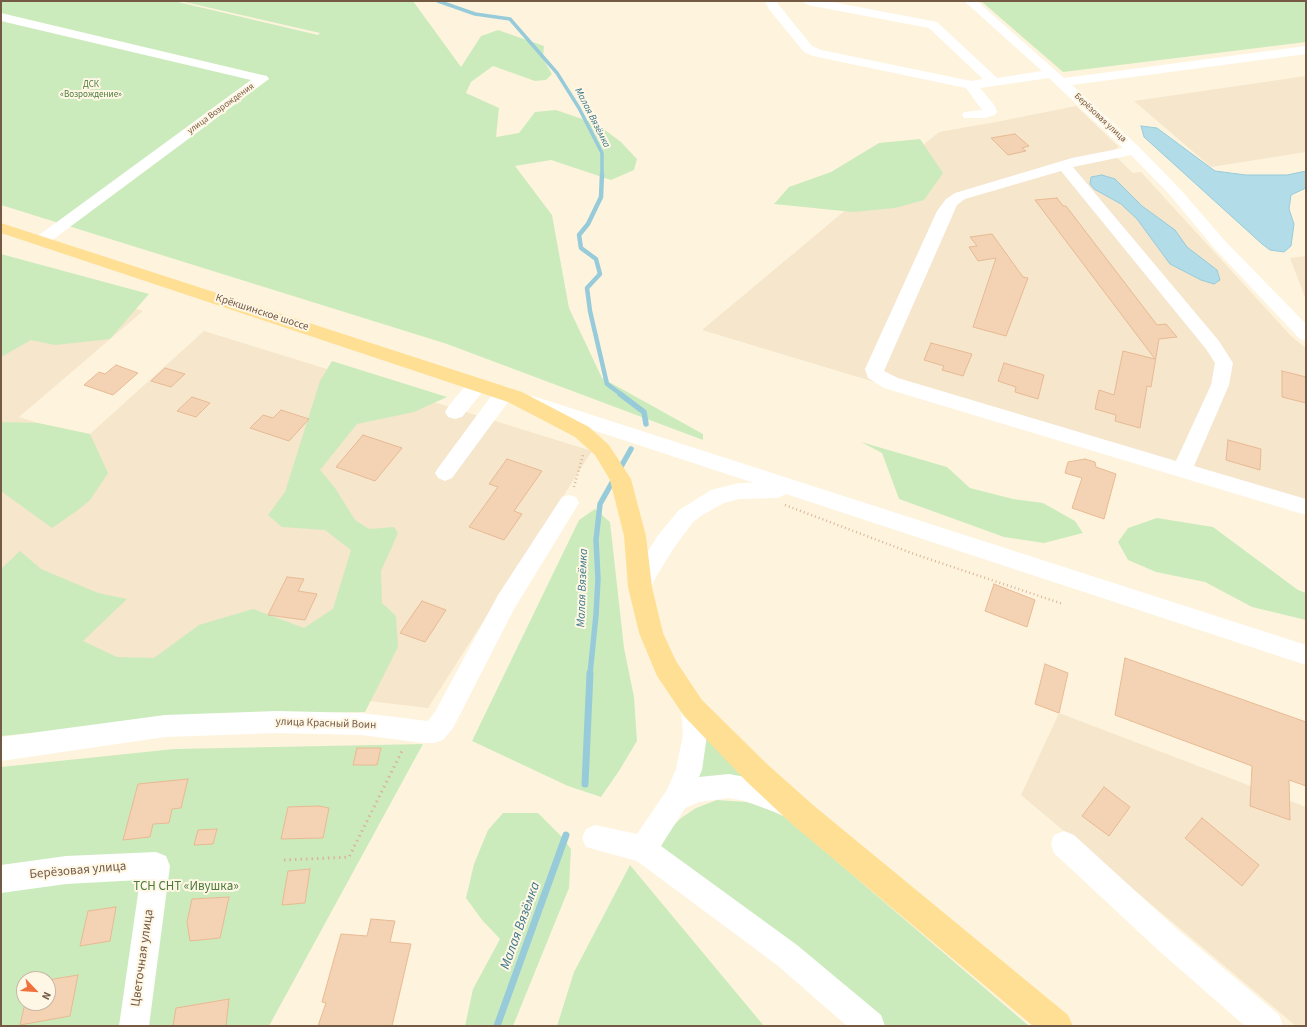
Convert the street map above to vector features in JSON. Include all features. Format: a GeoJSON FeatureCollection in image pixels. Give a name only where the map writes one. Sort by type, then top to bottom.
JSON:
{"type":"FeatureCollection","features":[{"type":"Feature","properties":{"kind":"main road","name":"Крёкшинское шоссе"},"geometry":{"type":"LineString","coordinates":[[1,228],[513,396],[582,432],[602,450],[614,467],[620,479],[628,505],[636,542],[640,587],[657,651],[666,668],[693,708],[731,748],[791,805],[1057,1026]]}},
{"type":"Feature","properties":{"kind":"street"},"geometry":{"type":"LineString","coordinates":[[771,1],[772,5],[811,51],[970,85],[1057,78]]}},
{"type":"Feature","properties":{"kind":"street"},"geometry":{"type":"LineString","coordinates":[[808,1],[933,25],[994,82]]}},
{"type":"Feature","properties":{"kind":"street"},"geometry":{"type":"LineString","coordinates":[[970,1],[1057,78]]}},
{"type":"Feature","properties":{"kind":"street","name":"улица Возрождения"},"geometry":{"type":"LineString","coordinates":[[1,17],[262,79],[41,241]]}},
{"type":"Feature","properties":{"kind":"street","name":"Берёзовая улица"},"geometry":{"type":"LineString","coordinates":[[1057,78],[1306,50]]}},
{"type":"Feature","properties":{"kind":"street","name":"Берёзовая улица"},"geometry":{"type":"LineString","coordinates":[[1057,78],[1134,150],[1176,192],[1220,245],[1298,318],[1306,335]]}},
{"type":"Feature","properties":{"kind":"street"},"geometry":{"type":"LineString","coordinates":[[969,115],[986,114],[990,112],[988,106],[970,85]]}},
{"type":"Feature","properties":{"kind":"street"},"geometry":{"type":"LineString","coordinates":[[1134,150],[1064,165],[960,196],[951,202],[945,211],[874,369],[875,374],[891,383],[1306,506]]}},
{"type":"Feature","properties":{"kind":"street"},"geometry":{"type":"LineString","coordinates":[[1064,165],[1213,346],[1224,363],[1220,384],[1182,470]]}},
{"type":"Feature","properties":{"kind":"street"},"geometry":{"type":"LineString","coordinates":[[455,412],[477,384]]}},
{"type":"Feature","properties":{"kind":"street"},"geometry":{"type":"LineString","coordinates":[[445,473],[513,396],[1306,655]]}},
{"type":"Feature","properties":{"kind":"street"},"geometry":{"type":"LineString","coordinates":[[640,587],[646,573],[666,540],[686,516],[706,502],[740,490],[754,489],[809,493]]}},
{"type":"Feature","properties":{"kind":"street","name":"улица Красный Воин"},"geometry":{"type":"LineString","coordinates":[[1,749],[165,726],[277,722],[361,724],[413,731],[434,732],[444,720],[506,602],[569,503]]}},
{"type":"Feature","properties":{"kind":"street"},"geometry":{"type":"LineString","coordinates":[[643,849],[676,800],[684,784],[692,759],[695,736],[693,708]]}},
{"type":"Feature","properties":{"kind":"street"},"geometry":{"type":"LineString","coordinates":[[676,800],[698,790],[729,786],[745,789],[791,805]]}},
{"type":"Feature","properties":{"kind":"street"},"geometry":{"type":"LineString","coordinates":[[596,838],[643,849],[787,955],[870,1026]]}},
{"type":"Feature","properties":{"kind":"street"},"geometry":{"type":"LineString","coordinates":[[1064,844],[1112,886],[1167,939],[1268,1026]]}},
{"type":"Feature","properties":{"kind":"street","name":"Берёзовая улица"},"geometry":{"type":"LineString","coordinates":[[1,879],[66,870],[156,866]]}},
{"type":"Feature","properties":{"kind":"street","name":"Цветочная улица"},"geometry":{"type":"LineString","coordinates":[[134,1026],[156,866]]}},
{"type":"Feature","properties":{"kind":"path"},"geometry":{"type":"LineString","coordinates":[[569,503],[584,450]]}},
{"type":"Feature","properties":{"kind":"path"},"geometry":{"type":"LineString","coordinates":[[783,505],[914,554],[1063,604]]}},
{"type":"Feature","properties":{"kind":"path"},"geometry":{"type":"LineString","coordinates":[[284,860],[349,857],[413,731]]}},
{"type":"Feature","properties":{"kind":"shaded area"},"geometry":{"type":"Polygon","coordinates":[[[1306,76],[1306,152],[1211,167],[1134,101],[1306,76]]]}},
{"type":"Feature","properties":{"kind":"shaded area"},"geometry":{"type":"Polygon","coordinates":[[[1076,106],[1119,147],[1111,152],[1133,173],[1141,172],[1291,336],[1306,348],[1306,512],[702,330],[939,132],[1076,106]]]}},
{"type":"Feature","properties":{"kind":"shaded area"},"geometry":{"type":"Polygon","coordinates":[[[1306,256],[1306,300],[1290,258],[1306,256]]]}},
{"type":"Feature","properties":{"kind":"shaded area"},"geometry":{"type":"Polygon","coordinates":[[[1,267],[143,311],[19,417],[38,423],[90,434],[204,331],[592,451],[428,708],[107,670],[1,666],[1,267]]]}},
{"type":"Feature","properties":{"kind":"shaded area"},"geometry":{"type":"Polygon","coordinates":[[[1059,713],[1306,807],[1306,1026],[1296,1026],[1021,795],[1059,713]]]}},
{"type":"Feature","properties":{"kind":"green space","name":"ДСК «Возрождение»"},"geometry":{"type":"Polygon","coordinates":[[[1,1],[174,1],[318,35],[320,33],[180,1],[413,1],[461,67],[481,36],[498,30],[544,46],[543,59],[552,74],[546,80],[535,81],[493,66],[471,82],[466,93],[499,108],[496,137],[519,133],[535,112],[556,110],[597,124],[621,142],[637,159],[634,170],[611,180],[551,160],[515,166],[552,215],[569,308],[602,378],[703,434],[703,440],[447,344],[1,205],[1,1]]]}},
{"type":"Feature","properties":{"kind":"green space"},"geometry":{"type":"Polygon","coordinates":[[[981,1],[1306,1],[1306,42],[1063,72],[981,1]]]}},
{"type":"Feature","properties":{"kind":"green space"},"geometry":{"type":"Polygon","coordinates":[[[920,139],[943,173],[924,200],[895,208],[853,212],[774,204],[789,187],[831,172],[879,143],[920,139]]]}},
{"type":"Feature","properties":{"kind":"green space"},"geometry":{"type":"Polygon","coordinates":[[[1,254],[149,294],[110,339],[55,345],[31,340],[1,357],[1,254]]]}},
{"type":"Feature","properties":{"kind":"green space"},"geometry":{"type":"Polygon","coordinates":[[[332,361],[447,397],[414,412],[357,424],[320,470],[335,488],[355,520],[369,529],[394,527],[398,533],[381,571],[382,603],[396,616],[398,647],[365,712],[229,715],[1,736],[1,569],[20,551],[41,569],[98,593],[127,599],[83,641],[117,657],[154,658],[199,625],[253,609],[304,628],[333,609],[351,550],[325,530],[282,527],[268,515],[285,492],[320,381],[332,361]]]}},
{"type":"Feature","properties":{"kind":"green space"},"geometry":{"type":"Polygon","coordinates":[[[1,422],[38,423],[90,434],[108,473],[90,500],[52,528],[1,491],[1,422]]]}},
{"type":"Feature","properties":{"kind":"green space"},"geometry":{"type":"Polygon","coordinates":[[[861,442],[947,467],[970,488],[1013,499],[1043,503],[1075,521],[1083,533],[1044,543],[1004,537],[899,499],[882,453],[861,442]]]}},
{"type":"Feature","properties":{"kind":"green space"},"geometry":{"type":"Polygon","coordinates":[[[595,509],[610,522],[624,648],[634,697],[637,741],[601,797],[568,786],[472,741],[579,520],[595,509]]]}},
{"type":"Feature","properties":{"kind":"green space"},"geometry":{"type":"Polygon","coordinates":[[[1157,518],[1213,527],[1298,590],[1306,593],[1306,620],[1252,607],[1205,582],[1156,572],[1128,560],[1118,542],[1128,528],[1157,518]]]}},
{"type":"Feature","properties":{"kind":"green space"},"geometry":{"type":"Polygon","coordinates":[[[700,730],[767,790],[707,781],[694,776],[700,730]]]}},
{"type":"Feature","properties":{"kind":"green space","name":"ТСН СНТ «Ивушка»"},"geometry":{"type":"Polygon","coordinates":[[[423,744],[269,1026],[1,1026],[1,767],[174,749],[423,744]]]}},
{"type":"Feature","properties":{"kind":"green space"},"geometry":{"type":"Polygon","coordinates":[[[717,800],[746,802],[762,806],[785,817],[1029,1026],[882,1026],[653,851],[681,818],[696,808],[717,800]]]}},
{"type":"Feature","properties":{"kind":"green space"},"geometry":{"type":"Polygon","coordinates":[[[503,813],[538,813],[561,836],[571,849],[569,888],[513,1026],[465,1026],[473,989],[500,939],[482,920],[466,898],[474,864],[488,830],[503,813]]]}},
{"type":"Feature","properties":{"kind":"green space"},"geometry":{"type":"Polygon","coordinates":[[[630,865],[764,1026],[557,1026],[574,972],[630,865]]]}},
{"type":"Feature","properties":{"kind":"water"},"geometry":{"type":"Polygon","coordinates":[[[1141,126],[1157,128],[1215,171],[1246,175],[1287,175],[1306,171],[1306,188],[1291,195],[1289,209],[1294,224],[1291,246],[1284,252],[1270,250],[1262,244],[1144,137],[1141,126]]]}},
{"type":"Feature","properties":{"kind":"water"},"geometry":{"type":"Polygon","coordinates":[[[1102,175],[1115,179],[1142,206],[1175,230],[1187,247],[1217,270],[1220,280],[1214,284],[1201,280],[1170,264],[1137,219],[1121,204],[1094,189],[1090,184],[1091,177],[1102,175]]]}},
{"type":"Feature","properties":{"kind":"building"},"geometry":{"type":"Polygon","coordinates":[[[1015,134],[1029,146],[1022,148],[1026,151],[1008,155],[991,138],[1015,134]]]}},
{"type":"Feature","properties":{"kind":"building"},"geometry":{"type":"Polygon","coordinates":[[[1057,198],[1063,206],[1066,206],[1157,325],[1166,324],[1177,337],[1159,339],[1151,387],[1147,386],[1140,428],[1115,421],[1116,415],[1095,409],[1099,390],[1114,395],[1123,351],[1155,359],[1035,200],[1057,198]]]}},
{"type":"Feature","properties":{"kind":"building"},"geometry":{"type":"Polygon","coordinates":[[[992,234],[1023,277],[1028,278],[1006,336],[973,327],[996,258],[978,261],[969,247],[977,246],[970,237],[992,234]]]}},
{"type":"Feature","properties":{"kind":"building"},"geometry":{"type":"Polygon","coordinates":[[[931,343],[972,354],[963,376],[942,370],[944,366],[924,360],[931,343]]]}},
{"type":"Feature","properties":{"kind":"building"},"geometry":{"type":"Polygon","coordinates":[[[1004,363],[1044,375],[1038,399],[1015,392],[1016,387],[998,381],[1004,363]]]}},
{"type":"Feature","properties":{"kind":"building"},"geometry":{"type":"Polygon","coordinates":[[[116,365],[138,373],[113,395],[84,385],[99,372],[105,374],[116,365]]]}},
{"type":"Feature","properties":{"kind":"building"},"geometry":{"type":"Polygon","coordinates":[[[165,368],[185,374],[171,387],[151,381],[165,368]]]}},
{"type":"Feature","properties":{"kind":"building"},"geometry":{"type":"Polygon","coordinates":[[[1282,371],[1306,377],[1306,403],[1282,397],[1282,371]]]}},
{"type":"Feature","properties":{"kind":"building"},"geometry":{"type":"Polygon","coordinates":[[[192,397],[210,403],[196,417],[177,411],[192,397]]]}},
{"type":"Feature","properties":{"kind":"building"},"geometry":{"type":"Polygon","coordinates":[[[281,410],[309,419],[289,441],[250,428],[263,415],[273,418],[281,410]]]}},
{"type":"Feature","properties":{"kind":"building"},"geometry":{"type":"Polygon","coordinates":[[[363,435],[402,448],[375,481],[336,467],[363,435]]]}},
{"type":"Feature","properties":{"kind":"building"},"geometry":{"type":"Polygon","coordinates":[[[1228,440],[1261,449],[1260,470],[1226,460],[1228,440]]]}},
{"type":"Feature","properties":{"kind":"building"},"geometry":{"type":"Polygon","coordinates":[[[507,459],[542,471],[514,511],[522,514],[504,540],[469,527],[498,487],[489,484],[507,459]]]}},
{"type":"Feature","properties":{"kind":"building"},"geometry":{"type":"Polygon","coordinates":[[[1085,459],[1095,462],[1096,467],[1116,474],[1104,519],[1072,508],[1082,478],[1065,473],[1068,462],[1085,459]]]}},
{"type":"Feature","properties":{"kind":"building"},"geometry":{"type":"Polygon","coordinates":[[[287,577],[304,579],[298,591],[317,594],[305,620],[268,615],[287,577]]]}},
{"type":"Feature","properties":{"kind":"building"},"geometry":{"type":"Polygon","coordinates":[[[994,584],[1035,600],[1027,627],[985,611],[994,584]]]}},
{"type":"Feature","properties":{"kind":"building"},"geometry":{"type":"Polygon","coordinates":[[[422,601],[446,610],[425,642],[400,633],[422,601]]]}},
{"type":"Feature","properties":{"kind":"building"},"geometry":{"type":"Polygon","coordinates":[[[1125,658],[1306,722],[1306,786],[1289,780],[1290,820],[1250,806],[1252,766],[1115,715],[1125,658]]]}},
{"type":"Feature","properties":{"kind":"building"},"geometry":{"type":"Polygon","coordinates":[[[1045,664],[1068,673],[1059,713],[1035,704],[1045,664]]]}},
{"type":"Feature","properties":{"kind":"building"},"geometry":{"type":"Polygon","coordinates":[[[357,748],[381,748],[377,765],[353,765],[357,748]]]}},
{"type":"Feature","properties":{"kind":"building"},"geometry":{"type":"Polygon","coordinates":[[[188,779],[181,808],[172,809],[169,823],[153,824],[150,837],[123,840],[138,784],[188,779]]]}},
{"type":"Feature","properties":{"kind":"building"},"geometry":{"type":"Polygon","coordinates":[[[1104,787],[1130,807],[1109,836],[1082,816],[1104,787]]]}},
{"type":"Feature","properties":{"kind":"building"},"geometry":{"type":"Polygon","coordinates":[[[319,806],[329,808],[323,838],[281,839],[288,807],[319,806]]]}},
{"type":"Feature","properties":{"kind":"building"},"geometry":{"type":"Polygon","coordinates":[[[1202,818],[1259,865],[1242,886],[1185,838],[1202,818]]]}},
{"type":"Feature","properties":{"kind":"building"},"geometry":{"type":"Polygon","coordinates":[[[217,829],[213,844],[194,845],[198,830],[217,829]]]}},
{"type":"Feature","properties":{"kind":"building"},"geometry":{"type":"Polygon","coordinates":[[[310,869],[305,903],[282,905],[288,871],[310,869]]]}},
{"type":"Feature","properties":{"kind":"building"},"geometry":{"type":"Polygon","coordinates":[[[229,897],[220,938],[190,941],[187,922],[192,899],[229,897]]]}},
{"type":"Feature","properties":{"kind":"building"},"geometry":{"type":"Polygon","coordinates":[[[116,907],[110,941],[80,946],[88,911],[116,907]]]}},
{"type":"Feature","properties":{"kind":"building"},"geometry":{"type":"Polygon","coordinates":[[[371,919],[395,921],[390,942],[411,944],[392,1026],[318,1026],[326,1003],[322,1002],[341,934],[367,936],[371,919]]]}},
{"type":"Feature","properties":{"kind":"building"},"geometry":{"type":"Polygon","coordinates":[[[78,975],[70,1016],[20,1025],[23,1011],[56,1011],[56,979],[78,975]]]}},
{"type":"Feature","properties":{"kind":"building"},"geometry":{"type":"Polygon","coordinates":[[[229,999],[226,1026],[173,1026],[176,1008],[229,999]]]}},
{"type":"Feature","properties":{"kind":"waterway","name":"Малая Вязёмка"},"geometry":{"type":"LineString","coordinates":[[438,1],[475,14],[510,19],[557,73],[579,108],[602,153],[602,174]]}},
{"type":"Feature","properties":{"kind":"waterway","name":"Малая Вязёмка"},"geometry":{"type":"LineString","coordinates":[[602,174],[601,197],[588,224],[579,235],[581,248],[596,259],[600,274],[587,288],[590,311],[607,384],[622,395]]}},
{"type":"Feature","properties":{"kind":"waterway","name":"Малая Вязёмка"},"geometry":{"type":"LineString","coordinates":[[620,394],[644,412],[646,424]]}},
{"type":"Feature","properties":{"kind":"waterway","name":"Малая Вязёмка"},"geometry":{"type":"LineString","coordinates":[[618,472],[631,449]]}},
{"type":"Feature","properties":{"kind":"waterway","name":"Малая Вязёмка"},"geometry":{"type":"LineString","coordinates":[[590,674],[596,615],[598,579],[596,540],[600,504],[614,479]]}},
{"type":"Feature","properties":{"kind":"waterway","name":"Малая Вязёмка"},"geometry":{"type":"LineString","coordinates":[[585,784],[590,673]]}},
{"type":"Feature","properties":{"kind":"waterway","name":"Малая Вязёмка"},"geometry":{"type":"LineString","coordinates":[[497,1026],[566,835]]}}]}
